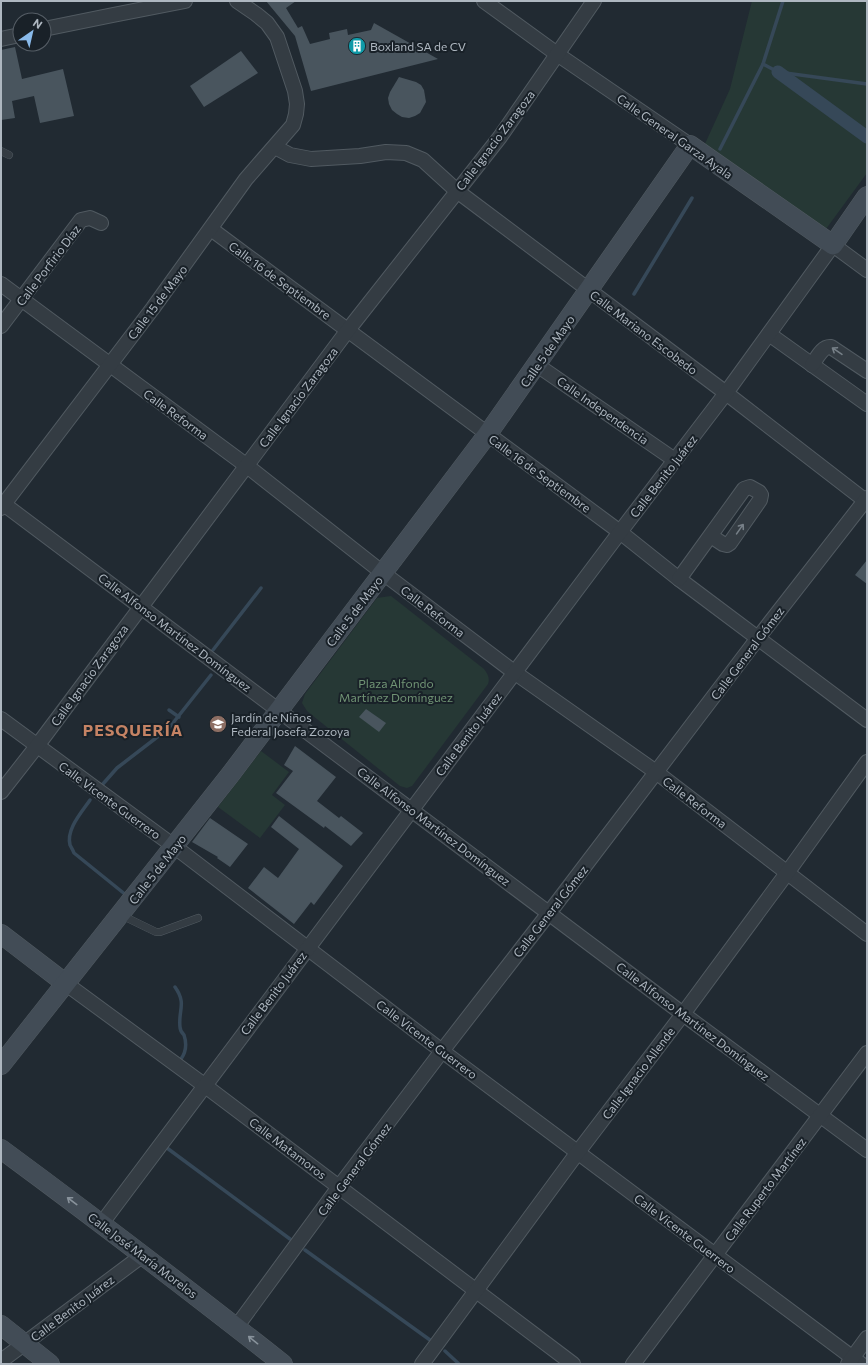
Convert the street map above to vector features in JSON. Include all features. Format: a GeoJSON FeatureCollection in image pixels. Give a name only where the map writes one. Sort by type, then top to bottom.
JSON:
{"type":"FeatureCollection","features":[{"type":"Feature","properties":{"kind":"street"},"geometry":{"type":"LineString","coordinates":[[52,27],[113,15],[154,4],[185,1]]}},
{"type":"Feature","properties":{"kind":"street","name":"Calle 15 de Mayo"},"geometry":{"type":"LineString","coordinates":[[2,504],[110,365],[211,229],[246,179],[293,125],[297,104],[295,90],[277,37],[267,23],[237,1]]}},
{"type":"Feature","properties":{"kind":"street","name":"Calle General Garza Ayala"},"geometry":{"type":"LineString","coordinates":[[484,1],[867,270]]}},
{"type":"Feature","properties":{"kind":"street","name":"Calle Ignacio Zaragoza"},"geometry":{"type":"LineString","coordinates":[[1,792],[348,330],[500,137],[594,1]]}},
{"type":"Feature","properties":{"kind":"street"},"geometry":{"type":"LineString","coordinates":[[1,39],[12,37]]}},
{"type":"Feature","properties":{"kind":"street","name":"Calle 5 de Mayo"},"geometry":{"type":"LineString","coordinates":[[1,1065],[175,847],[487,435],[690,145]]}},
{"type":"Feature","properties":{"kind":"street","name":"Calle Mariano Escobedo"},"geometry":{"type":"LineString","coordinates":[[275,147],[290,155],[311,159],[399,152],[412,155],[423,160],[457,191],[866,500]]}},
{"type":"Feature","properties":{"kind":"street"},"geometry":{"type":"LineString","coordinates":[[833,246],[867,196]]}},
{"type":"Feature","properties":{"kind":"street","name":"Calle Porfirio Díaz"},"geometry":{"type":"LineString","coordinates":[[1,326],[81,220],[90,218],[101,223]]}},
{"type":"Feature","properties":{"kind":"street","name":"Calle 16 de Septiembre"},"geometry":{"type":"LineString","coordinates":[[211,229],[487,435],[620,532],[679,579],[867,720]]}},
{"type":"Feature","properties":{"kind":"street","name":"Calle Benito Juárez"},"geometry":{"type":"LineString","coordinates":[[102,1223],[411,809],[726,393],[833,246]]}},
{"type":"Feature","properties":{"kind":"street","name":"Calle Reforma"},"geometry":{"type":"LineString","coordinates":[[1,284],[247,466],[382,573],[514,672],[656,772],[867,934]]}},
{"type":"Feature","properties":{"kind":"street"},"geometry":{"type":"LineString","coordinates":[[769,334],[867,404]]}},
{"type":"Feature","properties":{"kind":"street"},"geometry":{"type":"LineString","coordinates":[[812,365],[824,348],[831,347],[867,371]]}},
{"type":"Feature","properties":{"kind":"street","name":"Calle Independencia"},"geometry":{"type":"LineString","coordinates":[[537,365],[669,456]]}},
{"type":"Feature","properties":{"kind":"street","name":"Calle General Gómez"},"geometry":{"type":"LineString","coordinates":[[237,1326],[339,1187],[442,1051],[758,638],[866,500]]}},
{"type":"Feature","properties":{"kind":"street","name":"Calle Alfonso Martínez Domínguez"},"geometry":{"type":"LineString","coordinates":[[2,504],[141,606],[683,1014],[867,1150]]}},
{"type":"Feature","properties":{"kind":"street"},"geometry":{"type":"LineString","coordinates":[[679,579],[711,536]]}},
{"type":"Feature","properties":{"kind":"street","name":"Calle Vicente Guerrero"},"geometry":{"type":"LineString","coordinates":[[1,719],[175,847],[854,1362]]}},
{"type":"Feature","properties":{"kind":"street","name":"Calle Ignacio Allende"},"geometry":{"type":"LineString","coordinates":[[422,1364],[578,1152],[788,873],[867,762]]}},
{"type":"Feature","properties":{"kind":"street","name":"Calle Matamoros"},"geometry":{"type":"LineString","coordinates":[[1,934],[204,1085],[573,1364]]}},
{"type":"Feature","properties":{"kind":"street","name":"Calle Ruperto Martínez"},"geometry":{"type":"LineString","coordinates":[[633,1364],[867,1053]]}},
{"type":"Feature","properties":{"kind":"street","name":"Calle José María Morelos"},"geometry":{"type":"LineString","coordinates":[[2,1150],[102,1223],[237,1326],[283,1364]]}},
{"type":"Feature","properties":{"kind":"street","name":"Calle Benito Juárez"},"geometry":{"type":"LineString","coordinates":[[1,1361],[143,1255]]}},
{"type":"Feature","properties":{"kind":"street"},"geometry":{"type":"LineString","coordinates":[[1,1325],[50,1364]]}},
{"type":"Feature","properties":{"kind":"street"},"geometry":{"type":"LineString","coordinates":[[854,1362],[867,1338]]}},
{"type":"Feature","properties":{"kind":"lane"},"geometry":{"type":"LineString","coordinates":[[1,151],[9,155]]}},
{"type":"Feature","properties":{"kind":"lane"},"geometry":{"type":"LineString","coordinates":[[121,915],[156,932],[160,932],[198,918]]}},
{"type":"Feature","properties":{"kind":"green space"},"geometry":{"type":"Polygon","coordinates":[[[752,1],[867,1],[867,173],[826,229],[704,146],[730,89],[752,1]]]}},
{"type":"Feature","properties":{"kind":"green space","name":"Plaza Alfondo Martínez Domínguez"},"geometry":{"type":"Polygon","coordinates":[[[391,596],[484,669],[489,678],[488,684],[412,786],[407,788],[400,786],[307,711],[302,703],[305,694],[377,598],[391,596]]]}},
{"type":"Feature","properties":{"kind":"green space"},"geometry":{"type":"Polygon","coordinates":[[[261,751],[289,772],[272,795],[285,805],[260,838],[218,807],[261,751]]]}},
{"type":"Feature","properties":{"kind":"building","name":"Boxland SA de CV"},"geometry":{"type":"Polygon","coordinates":[[[266,1],[296,1],[286,8],[298,28],[302,26],[310,44],[330,39],[329,33],[347,29],[348,35],[371,30],[374,23],[438,59],[311,91],[295,36],[266,1]]]}},
{"type":"Feature","properties":{"kind":"building"},"geometry":{"type":"Polygon","coordinates":[[[12,48],[12,52],[16,52],[22,79],[63,69],[74,116],[40,123],[34,96],[12,101],[15,118],[1,120],[1,50],[12,48]]]}},
{"type":"Feature","properties":{"kind":"building"},"geometry":{"type":"Polygon","coordinates":[[[241,51],[258,73],[204,107],[190,86],[241,51]]]}},
{"type":"Feature","properties":{"kind":"building"},"geometry":{"type":"Polygon","coordinates":[[[399,77],[416,82],[421,85],[424,90],[426,102],[420,113],[409,118],[402,117],[397,114],[392,110],[389,104],[388,98],[390,92],[399,77]]]}},
{"type":"Feature","properties":{"kind":"building"},"geometry":{"type":"Polygon","coordinates":[[[867,560],[867,584],[855,575],[867,560]]]}},
{"type":"Feature","properties":{"kind":"building"},"geometry":{"type":"Polygon","coordinates":[[[366,709],[386,723],[379,732],[359,717],[366,709]]]}},
{"type":"Feature","properties":{"kind":"building"},"geometry":{"type":"Polygon","coordinates":[[[295,746],[336,777],[317,801],[339,818],[341,816],[363,833],[351,846],[325,826],[324,828],[276,793],[293,771],[284,765],[295,746]]]}},
{"type":"Feature","properties":{"kind":"building"},"geometry":{"type":"Polygon","coordinates":[[[279,816],[343,866],[314,905],[311,902],[294,924],[248,888],[264,867],[278,878],[299,849],[271,827],[279,816]]]}},
{"type":"Feature","properties":{"kind":"building"},"geometry":{"type":"Polygon","coordinates":[[[210,818],[248,844],[230,867],[217,858],[218,857],[192,842],[210,818]]]}},
{"type":"Feature","properties":{"kind":"waterway"},"geometry":{"type":"LineString","coordinates":[[783,1],[763,64],[778,72],[867,84]]}},
{"type":"Feature","properties":{"kind":"waterway"},"geometry":{"type":"LineString","coordinates":[[720,149],[763,64]]}},
{"type":"Feature","properties":{"kind":"waterway"},"geometry":{"type":"LineString","coordinates":[[778,72],[867,137]]}},
{"type":"Feature","properties":{"kind":"waterway"},"geometry":{"type":"LineString","coordinates":[[634,294],[692,198]]}},
{"type":"Feature","properties":{"kind":"waterway"},"geometry":{"type":"LineString","coordinates":[[213,650],[261,588]]}},
{"type":"Feature","properties":{"kind":"waterway"},"geometry":{"type":"LineString","coordinates":[[102,785],[117,768],[169,728],[211,675]]}},
{"type":"Feature","properties":{"kind":"waterway"},"geometry":{"type":"LineString","coordinates":[[169,710],[179,717]]}},
{"type":"Feature","properties":{"kind":"waterway"},"geometry":{"type":"LineString","coordinates":[[90,800],[72,827],[69,839],[70,845],[74,853],[126,895]]}},
{"type":"Feature","properties":{"kind":"waterway"},"geometry":{"type":"LineString","coordinates":[[175,987],[181,998],[180,1028],[186,1042],[185,1051],[181,1059]]}},
{"type":"Feature","properties":{"kind":"waterway"},"geometry":{"type":"LineString","coordinates":[[167,1148],[290,1239]]}},
{"type":"Feature","properties":{"kind":"waterway"},"geometry":{"type":"LineString","coordinates":[[305,1250],[430,1340]]}},
{"type":"Feature","properties":{"kind":"waterway"},"geometry":{"type":"LineString","coordinates":[[445,1351],[459,1364]]}},
{"type":"Feature","properties":{"kind":"place","name":"Boxland SA de CV"},"geometry":{"type":"Point","coordinates":[357,46]}},
{"type":"Feature","properties":{"kind":"place","name":"Jardín de Niños Federal Josefa Zozoya"},"geometry":{"type":"Point","coordinates":[218,724]}},
{"type":"Feature","properties":{"kind":"district","name":"PESQUERÍA"},"geometry":{"type":"Point","coordinates":[133,729]}}]}
